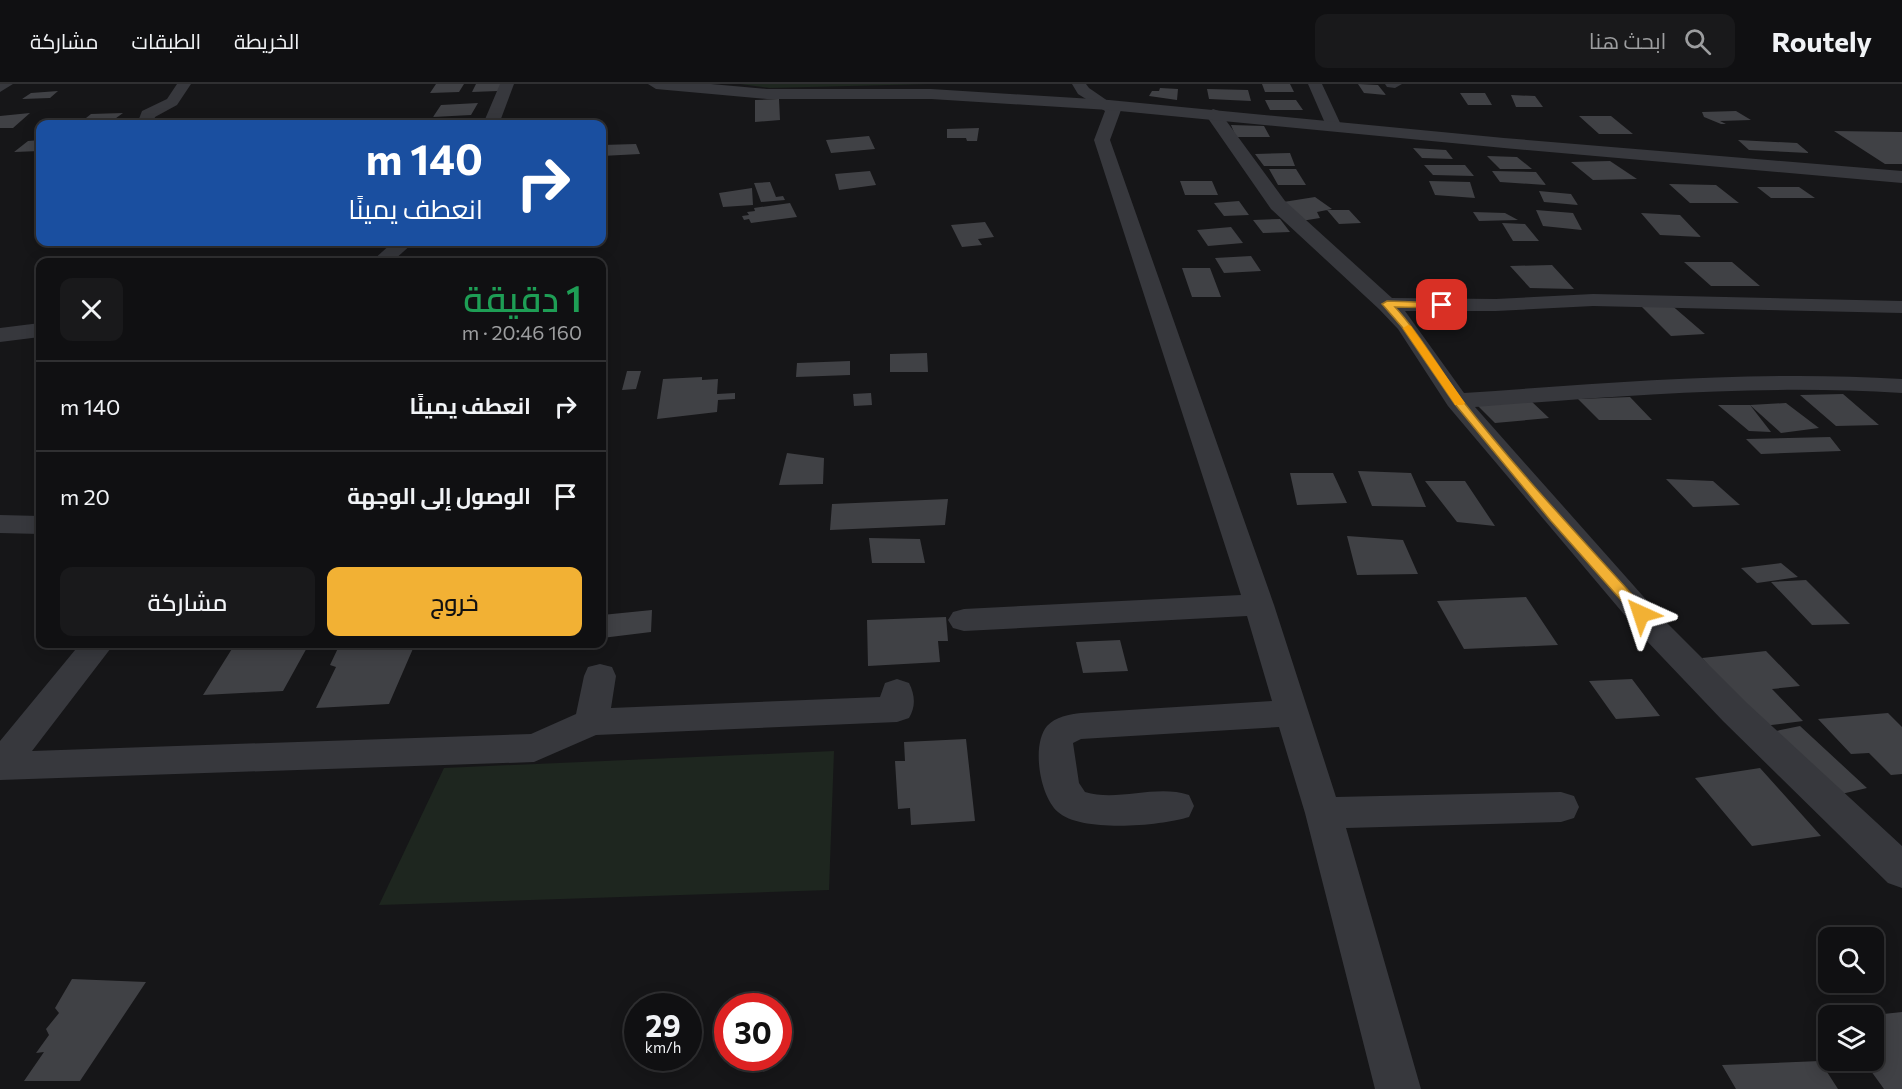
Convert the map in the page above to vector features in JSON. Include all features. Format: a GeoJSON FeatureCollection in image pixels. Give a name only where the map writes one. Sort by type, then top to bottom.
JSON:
{"type":"FeatureCollection","features":[{"type":"Feature","properties":{"kind":"street"},"geometry":{"type":"LineString","coordinates":[[0,88],[6,84]]}},
{"type":"Feature","properties":{"kind":"street"},"geometry":{"type":"LineString","coordinates":[[146,120],[148,114],[172,102],[184,84]]}},
{"type":"Feature","properties":{"kind":"street"},"geometry":{"type":"LineString","coordinates":[[493,120],[507,84]]}},
{"type":"Feature","properties":{"kind":"street"},"geometry":{"type":"LineString","coordinates":[[656,84],[767,94],[931,94],[1108,105],[1902,177]]}},
{"type":"Feature","properties":{"kind":"street"},"geometry":{"type":"LineString","coordinates":[[1079,84],[1083,91],[1113,110],[1102,140],[1259,605],[1323,813],[1398,1089]]}},
{"type":"Feature","properties":{"kind":"street"},"geometry":{"type":"LineString","coordinates":[[1315,84],[1334,127]]}},
{"type":"Feature","properties":{"kind":"street"},"geometry":{"type":"LineString","coordinates":[[1213,114],[1283,210],[1344,268],[1387,304],[1406,325],[1458,401],[1556,518],[1655,630],[1735,712],[1902,871]]}},
{"type":"Feature","properties":{"kind":"street"},"geometry":{"type":"LineString","coordinates":[[386,258],[399,246]]}},
{"type":"Feature","properties":{"kind":"street"},"geometry":{"type":"LineString","coordinates":[[1387,304],[1496,306],[1572,300],[1624,300],[1902,307]]}},
{"type":"Feature","properties":{"kind":"street"},"geometry":{"type":"LineString","coordinates":[[1406,325],[1605,316],[1623,310],[1624,300]]}},
{"type":"Feature","properties":{"kind":"street"},"geometry":{"type":"LineString","coordinates":[[0,335],[36,330]]}},
{"type":"Feature","properties":{"kind":"street"},"geometry":{"type":"LineString","coordinates":[[1458,401],[1753,382],[1833,382],[1902,386]]}},
{"type":"Feature","properties":{"kind":"street"},"geometry":{"type":"LineString","coordinates":[[0,524],[36,525]]}},
{"type":"Feature","properties":{"kind":"street"},"geometry":{"type":"LineString","coordinates":[[964,620],[1259,605]]}},
{"type":"Feature","properties":{"kind":"street"},"geometry":{"type":"LineString","coordinates":[[0,766],[95,648]]}},
{"type":"Feature","properties":{"kind":"street"},"geometry":{"type":"LineString","coordinates":[[592,722],[600,676]]}},
{"type":"Feature","properties":{"kind":"street"},"geometry":{"type":"LineString","coordinates":[[0,766],[534,748],[592,722],[897,709],[897,693]]}},
{"type":"Feature","properties":{"kind":"street"},"geometry":{"type":"LineString","coordinates":[[1176,806],[1089,809],[1072,803],[1065,796],[1063,788],[1055,746],[1058,738],[1071,728],[1081,726],[1292,713]]}},
{"type":"Feature","properties":{"kind":"street"},"geometry":{"type":"LineString","coordinates":[[1323,813],[1561,807]]}},
{"type":"Feature","properties":{"kind":"shaded area"},"geometry":{"type":"Polygon","coordinates":[[[740,84],[930,84],[770,88],[740,84]]]}},
{"type":"Feature","properties":{"kind":"shaded area"},"geometry":{"type":"Polygon","coordinates":[[[834,751],[829,890],[379,905],[444,768],[834,751]]]}},
{"type":"Feature","properties":{"kind":"building"},"geometry":{"type":"Polygon","coordinates":[[[436,84],[464,84],[459,92],[430,93],[436,84]]]}},
{"type":"Feature","properties":{"kind":"building"},"geometry":{"type":"Polygon","coordinates":[[[476,84],[502,84],[498,91],[472,92],[476,84]]]}},
{"type":"Feature","properties":{"kind":"building"},"geometry":{"type":"Polygon","coordinates":[[[1262,84],[1290,84],[1294,92],[1265,92],[1262,84]]]}},
{"type":"Feature","properties":{"kind":"building"},"geometry":{"type":"Polygon","coordinates":[[[1358,84],[1378,85],[1386,95],[1364,93],[1358,84]]]}},
{"type":"Feature","properties":{"kind":"building"},"geometry":{"type":"Polygon","coordinates":[[[1160,88],[1178,89],[1177,100],[1149,96],[1152,91],[1159,91],[1160,88]]]}},
{"type":"Feature","properties":{"kind":"building"},"geometry":{"type":"Polygon","coordinates":[[[1207,89],[1248,90],[1251,101],[1209,99],[1207,89]]]}},
{"type":"Feature","properties":{"kind":"building"},"geometry":{"type":"Polygon","coordinates":[[[58,91],[50,98],[22,99],[31,93],[58,91]]]}},
{"type":"Feature","properties":{"kind":"building"},"geometry":{"type":"Polygon","coordinates":[[[1460,93],[1485,93],[1492,105],[1468,105],[1460,93]]]}},
{"type":"Feature","properties":{"kind":"building"},"geometry":{"type":"Polygon","coordinates":[[[1511,95],[1535,96],[1543,107],[1516,107],[1511,95]]]}},
{"type":"Feature","properties":{"kind":"building"},"geometry":{"type":"Polygon","coordinates":[[[779,99],[780,120],[755,122],[755,100],[779,99]]]}},
{"type":"Feature","properties":{"kind":"building"},"geometry":{"type":"Polygon","coordinates":[[[1265,100],[1296,100],[1303,110],[1270,110],[1265,100]]]}},
{"type":"Feature","properties":{"kind":"building"},"geometry":{"type":"Polygon","coordinates":[[[478,103],[471,115],[433,117],[441,105],[478,103]]]}},
{"type":"Feature","properties":{"kind":"building"},"geometry":{"type":"Polygon","coordinates":[[[1736,111],[1751,120],[1720,121],[1726,124],[1721,124],[1704,117],[1702,112],[1736,111]]]}},
{"type":"Feature","properties":{"kind":"building"},"geometry":{"type":"Polygon","coordinates":[[[30,113],[13,128],[0,128],[0,116],[30,113]]]}},
{"type":"Feature","properties":{"kind":"building"},"geometry":{"type":"Polygon","coordinates":[[[123,113],[113,120],[86,118],[91,114],[123,113]]]}},
{"type":"Feature","properties":{"kind":"building"},"geometry":{"type":"Polygon","coordinates":[[[1579,116],[1611,116],[1633,134],[1599,134],[1579,116]]]}},
{"type":"Feature","properties":{"kind":"building"},"geometry":{"type":"Polygon","coordinates":[[[1231,125],[1264,126],[1270,137],[1236,137],[1231,125]]]}},
{"type":"Feature","properties":{"kind":"building"},"geometry":{"type":"Polygon","coordinates":[[[979,128],[977,141],[967,141],[966,138],[947,138],[947,129],[979,128]]]}},
{"type":"Feature","properties":{"kind":"building"},"geometry":{"type":"Polygon","coordinates":[[[1834,131],[1902,132],[1902,164],[1885,164],[1834,131]]]}},
{"type":"Feature","properties":{"kind":"building"},"geometry":{"type":"Polygon","coordinates":[[[869,136],[875,149],[831,153],[826,140],[869,136]]]}},
{"type":"Feature","properties":{"kind":"building"},"geometry":{"type":"Polygon","coordinates":[[[36,140],[36,151],[14,152],[28,141],[36,140]]]}},
{"type":"Feature","properties":{"kind":"building"},"geometry":{"type":"Polygon","coordinates":[[[1738,140],[1797,143],[1809,153],[1749,150],[1738,140]]]}},
{"type":"Feature","properties":{"kind":"building"},"geometry":{"type":"Polygon","coordinates":[[[636,144],[640,154],[606,156],[606,145],[636,144]]]}},
{"type":"Feature","properties":{"kind":"building"},"geometry":{"type":"Polygon","coordinates":[[[1413,148],[1446,150],[1453,159],[1422,158],[1413,148]]]}},
{"type":"Feature","properties":{"kind":"building"},"geometry":{"type":"Polygon","coordinates":[[[1290,153],[1295,166],[1264,166],[1255,154],[1290,153]]]}},
{"type":"Feature","properties":{"kind":"building"},"geometry":{"type":"Polygon","coordinates":[[[1487,156],[1517,157],[1532,169],[1500,169],[1487,156]]]}},
{"type":"Feature","properties":{"kind":"building"},"geometry":{"type":"Polygon","coordinates":[[[1610,161],[1637,179],[1593,180],[1571,162],[1610,161]]]}},
{"type":"Feature","properties":{"kind":"building"},"geometry":{"type":"Polygon","coordinates":[[[1424,165],[1465,165],[1474,176],[1433,175],[1424,165]]]}},
{"type":"Feature","properties":{"kind":"building"},"geometry":{"type":"Polygon","coordinates":[[[1269,169],[1296,169],[1306,185],[1278,185],[1269,169]]]}},
{"type":"Feature","properties":{"kind":"building"},"geometry":{"type":"Polygon","coordinates":[[[870,171],[876,185],[839,190],[835,174],[870,171]]]}},
{"type":"Feature","properties":{"kind":"building"},"geometry":{"type":"Polygon","coordinates":[[[1492,171],[1536,172],[1546,185],[1500,182],[1492,171]]]}},
{"type":"Feature","properties":{"kind":"building"},"geometry":{"type":"Polygon","coordinates":[[[1180,181],[1212,181],[1218,195],[1185,195],[1180,181]]]}},
{"type":"Feature","properties":{"kind":"building"},"geometry":{"type":"Polygon","coordinates":[[[1429,181],[1470,182],[1475,198],[1435,195],[1429,181]]]}},
{"type":"Feature","properties":{"kind":"building"},"geometry":{"type":"Polygon","coordinates":[[[770,182],[776,197],[783,196],[785,200],[761,202],[754,183],[770,182]]]}},
{"type":"Feature","properties":{"kind":"building"},"geometry":{"type":"Polygon","coordinates":[[[1669,184],[1716,185],[1739,203],[1690,203],[1669,184]]]}},
{"type":"Feature","properties":{"kind":"building"},"geometry":{"type":"Polygon","coordinates":[[[1757,187],[1799,187],[1815,198],[1771,198],[1757,187]]]}},
{"type":"Feature","properties":{"kind":"building"},"geometry":{"type":"Polygon","coordinates":[[[752,188],[753,205],[723,207],[719,193],[752,188]]]}},
{"type":"Feature","properties":{"kind":"building"},"geometry":{"type":"Polygon","coordinates":[[[1539,191],[1571,194],[1578,205],[1544,202],[1539,191]]]}},
{"type":"Feature","properties":{"kind":"building"},"geometry":{"type":"Polygon","coordinates":[[[1315,197],[1332,209],[1317,212],[1320,218],[1301,221],[1277,203],[1315,197]]]}},
{"type":"Feature","properties":{"kind":"building"},"geometry":{"type":"Polygon","coordinates":[[[1239,201],[1249,215],[1224,216],[1214,203],[1239,201]]]}},
{"type":"Feature","properties":{"kind":"building"},"geometry":{"type":"Polygon","coordinates":[[[790,203],[797,217],[751,223],[749,219],[744,220],[742,216],[749,215],[747,212],[755,211],[754,208],[790,203]]]}},
{"type":"Feature","properties":{"kind":"building"},"geometry":{"type":"Polygon","coordinates":[[[1327,210],[1349,210],[1361,223],[1339,224],[1327,210]]]}},
{"type":"Feature","properties":{"kind":"building"},"geometry":{"type":"Polygon","coordinates":[[[1536,210],[1573,213],[1582,230],[1543,226],[1536,210]]]}},
{"type":"Feature","properties":{"kind":"building"},"geometry":{"type":"Polygon","coordinates":[[[1473,212],[1505,213],[1518,220],[1479,221],[1473,212]]]}},
{"type":"Feature","properties":{"kind":"building"},"geometry":{"type":"Polygon","coordinates":[[[1641,213],[1680,215],[1701,237],[1660,235],[1641,213]]]}},
{"type":"Feature","properties":{"kind":"building"},"geometry":{"type":"Polygon","coordinates":[[[1280,219],[1290,232],[1263,233],[1253,220],[1280,219]]]}},
{"type":"Feature","properties":{"kind":"building"},"geometry":{"type":"Polygon","coordinates":[[[985,222],[994,237],[978,239],[982,245],[962,247],[951,225],[985,222]]]}},
{"type":"Feature","properties":{"kind":"building"},"geometry":{"type":"Polygon","coordinates":[[[1502,223],[1525,224],[1539,241],[1513,241],[1502,223]]]}},
{"type":"Feature","properties":{"kind":"building"},"geometry":{"type":"Polygon","coordinates":[[[1231,227],[1243,243],[1208,246],[1197,230],[1231,227]]]}},
{"type":"Feature","properties":{"kind":"building"},"geometry":{"type":"Polygon","coordinates":[[[1251,256],[1261,271],[1224,273],[1215,258],[1251,256]]]}},
{"type":"Feature","properties":{"kind":"building"},"geometry":{"type":"Polygon","coordinates":[[[1684,262],[1732,262],[1760,286],[1711,286],[1684,262]]]}},
{"type":"Feature","properties":{"kind":"building"},"geometry":{"type":"Polygon","coordinates":[[[1552,265],[1574,289],[1530,288],[1510,266],[1552,265]]]}},
{"type":"Feature","properties":{"kind":"building"},"geometry":{"type":"Polygon","coordinates":[[[1182,268],[1210,268],[1221,297],[1192,297],[1182,268]]]}},
{"type":"Feature","properties":{"kind":"building"},"geometry":{"type":"Polygon","coordinates":[[[1669,303],[1705,334],[1671,336],[1641,306],[1669,303]]]}},
{"type":"Feature","properties":{"kind":"building"},"geometry":{"type":"Polygon","coordinates":[[[927,353],[928,372],[890,372],[890,354],[927,353]]]}},
{"type":"Feature","properties":{"kind":"building"},"geometry":{"type":"Polygon","coordinates":[[[850,361],[850,375],[796,377],[797,363],[850,361]]]}},
{"type":"Feature","properties":{"kind":"building"},"geometry":{"type":"Polygon","coordinates":[[[627,371],[641,371],[636,389],[622,390],[627,371]]]}},
{"type":"Feature","properties":{"kind":"building"},"geometry":{"type":"Polygon","coordinates":[[[702,377],[702,380],[718,379],[717,394],[735,393],[735,399],[718,400],[717,412],[657,419],[663,379],[702,377]]]}},
{"type":"Feature","properties":{"kind":"building"},"geometry":{"type":"Polygon","coordinates":[[[871,393],[872,405],[854,406],[853,394],[871,393]]]}},
{"type":"Feature","properties":{"kind":"building"},"geometry":{"type":"Polygon","coordinates":[[[1843,394],[1879,425],[1836,426],[1800,395],[1843,394]]]}},
{"type":"Feature","properties":{"kind":"building"},"geometry":{"type":"Polygon","coordinates":[[[1630,397],[1652,420],[1599,420],[1578,399],[1630,397]]]}},
{"type":"Feature","properties":{"kind":"building"},"geometry":{"type":"Polygon","coordinates":[[[1530,400],[1549,418],[1495,423],[1478,406],[1530,400]]]}},
{"type":"Feature","properties":{"kind":"building"},"geometry":{"type":"Polygon","coordinates":[[[1786,403],[1819,428],[1781,433],[1750,405],[1786,403]]]}},
{"type":"Feature","properties":{"kind":"building"},"geometry":{"type":"Polygon","coordinates":[[[1718,405],[1750,405],[1771,432],[1749,431],[1718,405]]]}},
{"type":"Feature","properties":{"kind":"building"},"geometry":{"type":"Polygon","coordinates":[[[1830,437],[1841,451],[1761,454],[1746,439],[1830,437]]]}},
{"type":"Feature","properties":{"kind":"building"},"geometry":{"type":"Polygon","coordinates":[[[787,453],[824,458],[823,484],[779,485],[787,453]]]}},
{"type":"Feature","properties":{"kind":"building"},"geometry":{"type":"Polygon","coordinates":[[[1358,471],[1411,473],[1426,507],[1372,506],[1358,471]]]}},
{"type":"Feature","properties":{"kind":"building"},"geometry":{"type":"Polygon","coordinates":[[[1290,473],[1333,473],[1347,503],[1297,505],[1290,473]]]}},
{"type":"Feature","properties":{"kind":"building"},"geometry":{"type":"Polygon","coordinates":[[[1666,479],[1713,481],[1740,505],[1693,507],[1666,479]]]}},
{"type":"Feature","properties":{"kind":"building"},"geometry":{"type":"Polygon","coordinates":[[[1425,481],[1465,481],[1495,526],[1457,522],[1425,481]]]}},
{"type":"Feature","properties":{"kind":"building"},"geometry":{"type":"Polygon","coordinates":[[[948,499],[945,525],[830,530],[832,504],[948,499]]]}},
{"type":"Feature","properties":{"kind":"building"},"geometry":{"type":"Polygon","coordinates":[[[1347,536],[1403,540],[1418,574],[1357,575],[1347,536]]]}},
{"type":"Feature","properties":{"kind":"building"},"geometry":{"type":"Polygon","coordinates":[[[869,538],[920,539],[925,563],[872,563],[869,538]]]}},
{"type":"Feature","properties":{"kind":"building"},"geometry":{"type":"Polygon","coordinates":[[[1781,563],[1798,577],[1757,583],[1741,568],[1781,563]]]}},
{"type":"Feature","properties":{"kind":"building"},"geometry":{"type":"Polygon","coordinates":[[[1806,580],[1850,624],[1812,625],[1771,582],[1806,580]]]}},
{"type":"Feature","properties":{"kind":"building"},"geometry":{"type":"Polygon","coordinates":[[[1526,597],[1558,645],[1464,649],[1437,601],[1526,597]]]}},
{"type":"Feature","properties":{"kind":"building"},"geometry":{"type":"Polygon","coordinates":[[[652,610],[651,632],[606,638],[606,615],[652,610]]]}},
{"type":"Feature","properties":{"kind":"building"},"geometry":{"type":"Polygon","coordinates":[[[946,617],[948,641],[938,641],[940,662],[868,666],[867,620],[946,617]]]}},
{"type":"Feature","properties":{"kind":"building"},"geometry":{"type":"Polygon","coordinates":[[[1120,640],[1128,671],[1083,673],[1076,642],[1120,640]]]}},
{"type":"Feature","properties":{"kind":"building"},"geometry":{"type":"Polygon","coordinates":[[[232,648],[307,648],[283,691],[203,695],[232,648]]]}},
{"type":"Feature","properties":{"kind":"building"},"geometry":{"type":"Polygon","coordinates":[[[338,648],[413,648],[389,704],[316,708],[336,667],[330,665],[338,648]]]}},
{"type":"Feature","properties":{"kind":"building"},"geometry":{"type":"Polygon","coordinates":[[[1766,651],[1800,686],[1772,689],[1803,721],[1763,726],[1702,658],[1766,651]]]}},
{"type":"Feature","properties":{"kind":"building"},"geometry":{"type":"Polygon","coordinates":[[[1632,679],[1660,716],[1616,719],[1589,681],[1632,679]]]}},
{"type":"Feature","properties":{"kind":"building"},"geometry":{"type":"Polygon","coordinates":[[[1888,713],[1902,727],[1902,774],[1891,775],[1869,753],[1851,754],[1818,719],[1888,713]]]}},
{"type":"Feature","properties":{"kind":"building"},"geometry":{"type":"Polygon","coordinates":[[[1800,726],[1867,788],[1837,795],[1771,732],[1800,726]]]}},
{"type":"Feature","properties":{"kind":"building"},"geometry":{"type":"Polygon","coordinates":[[[966,739],[975,821],[911,825],[910,808],[898,809],[895,761],[905,761],[904,742],[966,739]]]}},
{"type":"Feature","properties":{"kind":"building"},"geometry":{"type":"Polygon","coordinates":[[[1760,768],[1821,836],[1752,846],[1695,778],[1760,768]]]}},
{"type":"Feature","properties":{"kind":"building"},"geometry":{"type":"Polygon","coordinates":[[[72,979],[146,982],[80,1081],[24,1081],[44,1052],[36,1053],[49,1035],[46,1029],[59,1013],[55,1008],[72,979]]]}},
{"type":"Feature","properties":{"kind":"building"},"geometry":{"type":"Polygon","coordinates":[[[1902,1012],[1902,1089],[1884,1089],[1871,1071],[1884,1071],[1884,1014],[1902,1012]]]}},
{"type":"Feature","properties":{"kind":"building"},"geometry":{"type":"Polygon","coordinates":[[[1818,1061],[1818,1071],[1826,1071],[1838,1089],[1736,1089],[1722,1065],[1818,1061]]]}},
{"type":"Feature","properties":{"kind":"slow traffic"},"geometry":{"type":"LineString","coordinates":[[1408,328],[1459,403]]}},
{"type":"Feature","properties":{"kind":"route"},"geometry":{"type":"LineString","coordinates":[[1442,305],[1387,304],[1406,325],[1440,377],[1474,421],[1641,614]]}}]}
